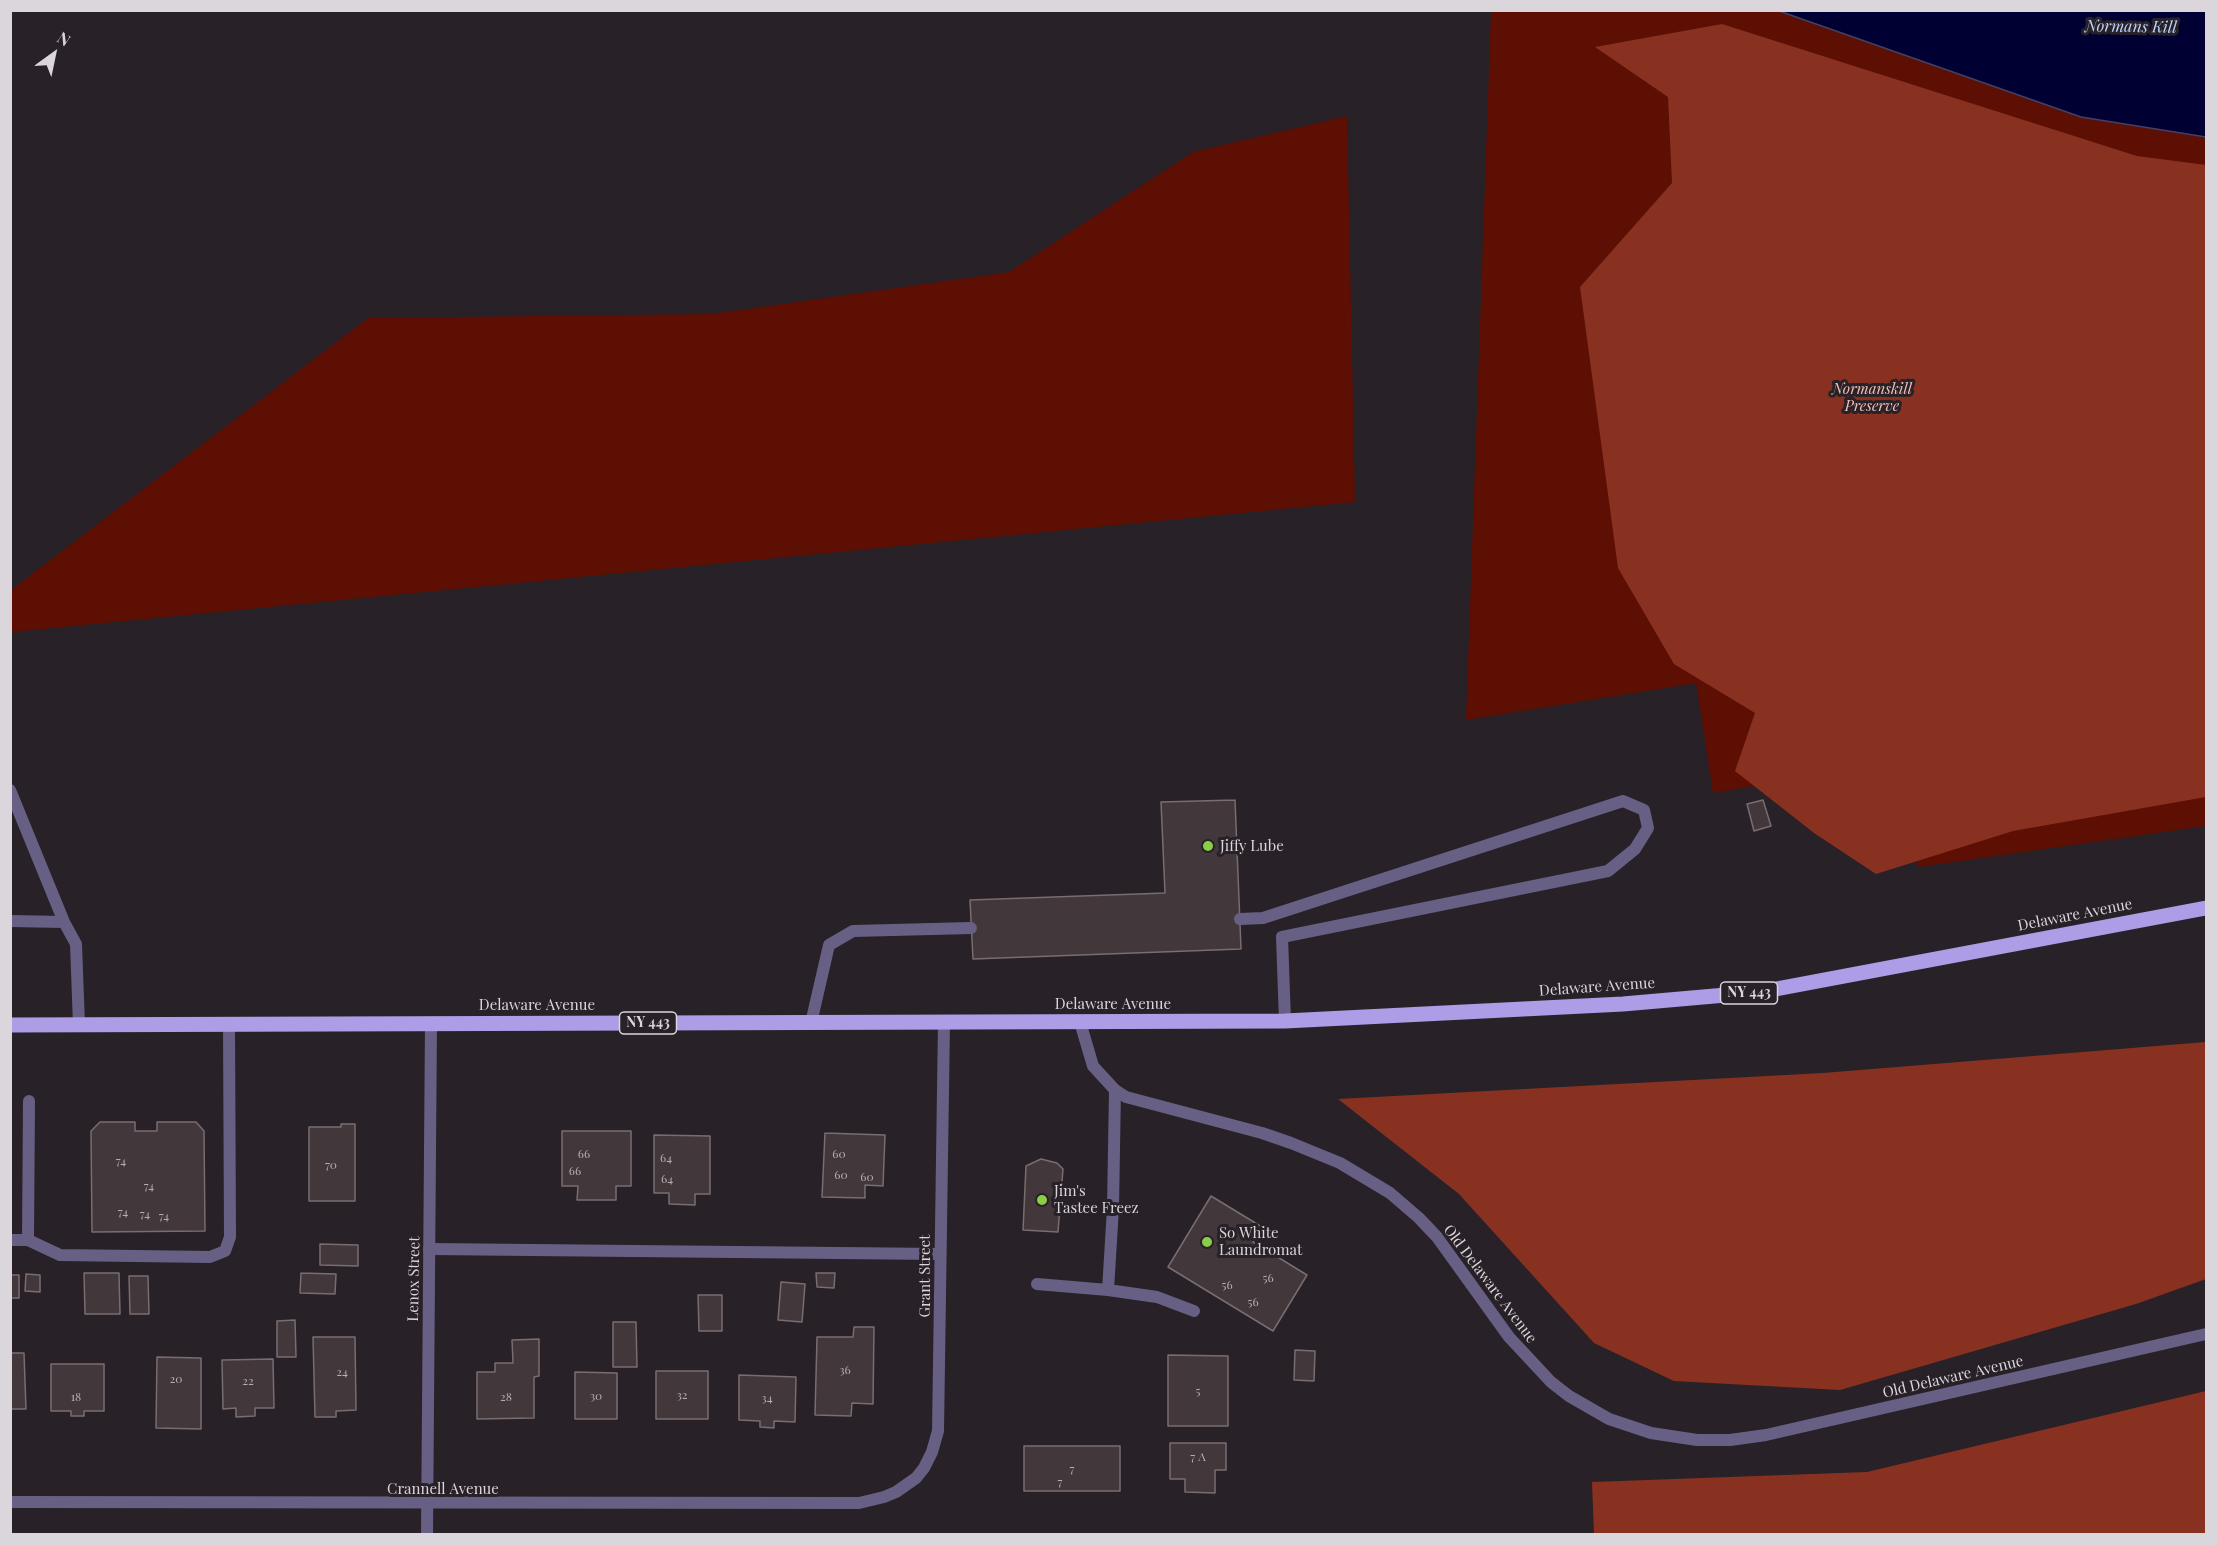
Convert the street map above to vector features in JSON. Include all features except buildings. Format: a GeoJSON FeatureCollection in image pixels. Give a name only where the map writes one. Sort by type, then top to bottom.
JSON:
{"type":"FeatureCollection","features":[{"type":"Feature","properties":{"kind":"main road","name":"Delaware Avenue"},"geometry":{"type":"LineString","coordinates":[[10,1025],[1285,1021],[1623,1004],[1760,992],[2206,908]]}},
{"type":"Feature","properties":{"kind":"street"},"geometry":{"type":"LineString","coordinates":[[10,790],[75,944],[79,1025]]}},
{"type":"Feature","properties":{"kind":"street"},"geometry":{"type":"LineString","coordinates":[[1240,919],[1263,918],[1623,801],[1644,810],[1648,828],[1635,849],[1608,871],[1282,937],[1285,1021]]}},
{"type":"Feature","properties":{"kind":"street"},"geometry":{"type":"LineString","coordinates":[[10,921],[64,922]]}},
{"type":"Feature","properties":{"kind":"street"},"geometry":{"type":"LineString","coordinates":[[811,1023],[829,945],[853,931],[971,928]]}},
{"type":"Feature","properties":{"kind":"street","name":"Grant Street"},"geometry":{"type":"LineString","coordinates":[[876,1500],[896,1492],[916,1478],[929,1459],[936,1439],[940,1410],[939,1254],[944,1022]]}},
{"type":"Feature","properties":{"kind":"street","name":"Old Delaware Avenue"},"geometry":{"type":"LineString","coordinates":[[1080,1022],[1093,1066],[1115,1090],[1140,1101],[1262,1133],[1291,1143],[1340,1163],[1404,1203],[1437,1237],[1509,1337],[1551,1382],[1569,1396],[1609,1419],[1651,1433],[1697,1440],[1730,1440],[1766,1435],[2206,1334]]}},
{"type":"Feature","properties":{"kind":"street","name":"Lenox Street"},"geometry":{"type":"LineString","coordinates":[[427,1534],[431,1023]]}},
{"type":"Feature","properties":{"kind":"street"},"geometry":{"type":"LineString","coordinates":[[10,1240],[28,1240],[60,1255],[210,1257],[225,1251],[230,1237],[229,1024]]}},
{"type":"Feature","properties":{"kind":"street"},"geometry":{"type":"LineString","coordinates":[[1108,1290],[1113,1208],[1115,1090]]}},
{"type":"Feature","properties":{"kind":"street"},"geometry":{"type":"LineString","coordinates":[[28,1240],[29,1101]]}},
{"type":"Feature","properties":{"kind":"street"},"geometry":{"type":"LineString","coordinates":[[429,1248],[939,1254]]}},
{"type":"Feature","properties":{"kind":"street"},"geometry":{"type":"LineString","coordinates":[[1037,1284],[1108,1290],[1157,1298],[1194,1311]]}},
{"type":"Feature","properties":{"kind":"street","name":"Crannell Avenue"},"geometry":{"type":"LineString","coordinates":[[10,1502],[427,1504],[859,1503],[876,1500]]}},
{"type":"Feature","properties":{"kind":"green space","name":"Normanskill Preserve"},"geometry":{"type":"Polygon","coordinates":[[[1491,11],[1779,11],[2081,117],[2206,137],[2206,826],[1918,867],[1890,763],[1713,793],[1696,683],[1466,720],[1491,11]]]}},
{"type":"Feature","properties":{"kind":"green space","name":"Normanskill Preserve"},"geometry":{"type":"Polygon","coordinates":[[[1722,24],[2137,156],[2206,165],[2206,797],[2013,831],[1876,874],[1814,833],[1735,771],[1755,713],[1674,664],[1618,568],[1580,287],[1672,183],[1668,97],[1595,47],[1722,24]]]}},
{"type":"Feature","properties":{"kind":"green space"},"geometry":{"type":"Polygon","coordinates":[[[1347,116],[1355,502],[11,632],[11,590],[368,318],[711,314],[1009,272],[1193,152],[1347,116]]]}},
{"type":"Feature","properties":{"kind":"green space"},"geometry":{"type":"Polygon","coordinates":[[[2206,1042],[2206,1279],[2136,1304],[1840,1390],[1674,1381],[1594,1343],[1459,1194],[1338,1099],[1823,1073],[2206,1042]]]}},
{"type":"Feature","properties":{"kind":"green space"},"geometry":{"type":"Polygon","coordinates":[[[2206,1391],[2206,1534],[1594,1534],[1592,1482],[1867,1472],[2206,1391]]]}},
{"type":"Feature","properties":{"kind":"water","name":"Normans Kill"},"geometry":{"type":"Polygon","coordinates":[[[1779,11],[2206,11],[2206,137],[2081,117],[1779,11]]]}},
{"type":"Feature","properties":{"kind":"place","name":"Jiffy Lube"},"geometry":{"type":"Point","coordinates":[1208,846]}},
{"type":"Feature","properties":{"kind":"place","name":"Jim's Tastee Freez"},"geometry":{"type":"Point","coordinates":[1042,1200]}},
{"type":"Feature","properties":{"kind":"place","name":"So White Laundromat"},"geometry":{"type":"Point","coordinates":[1207,1242]}}]}
